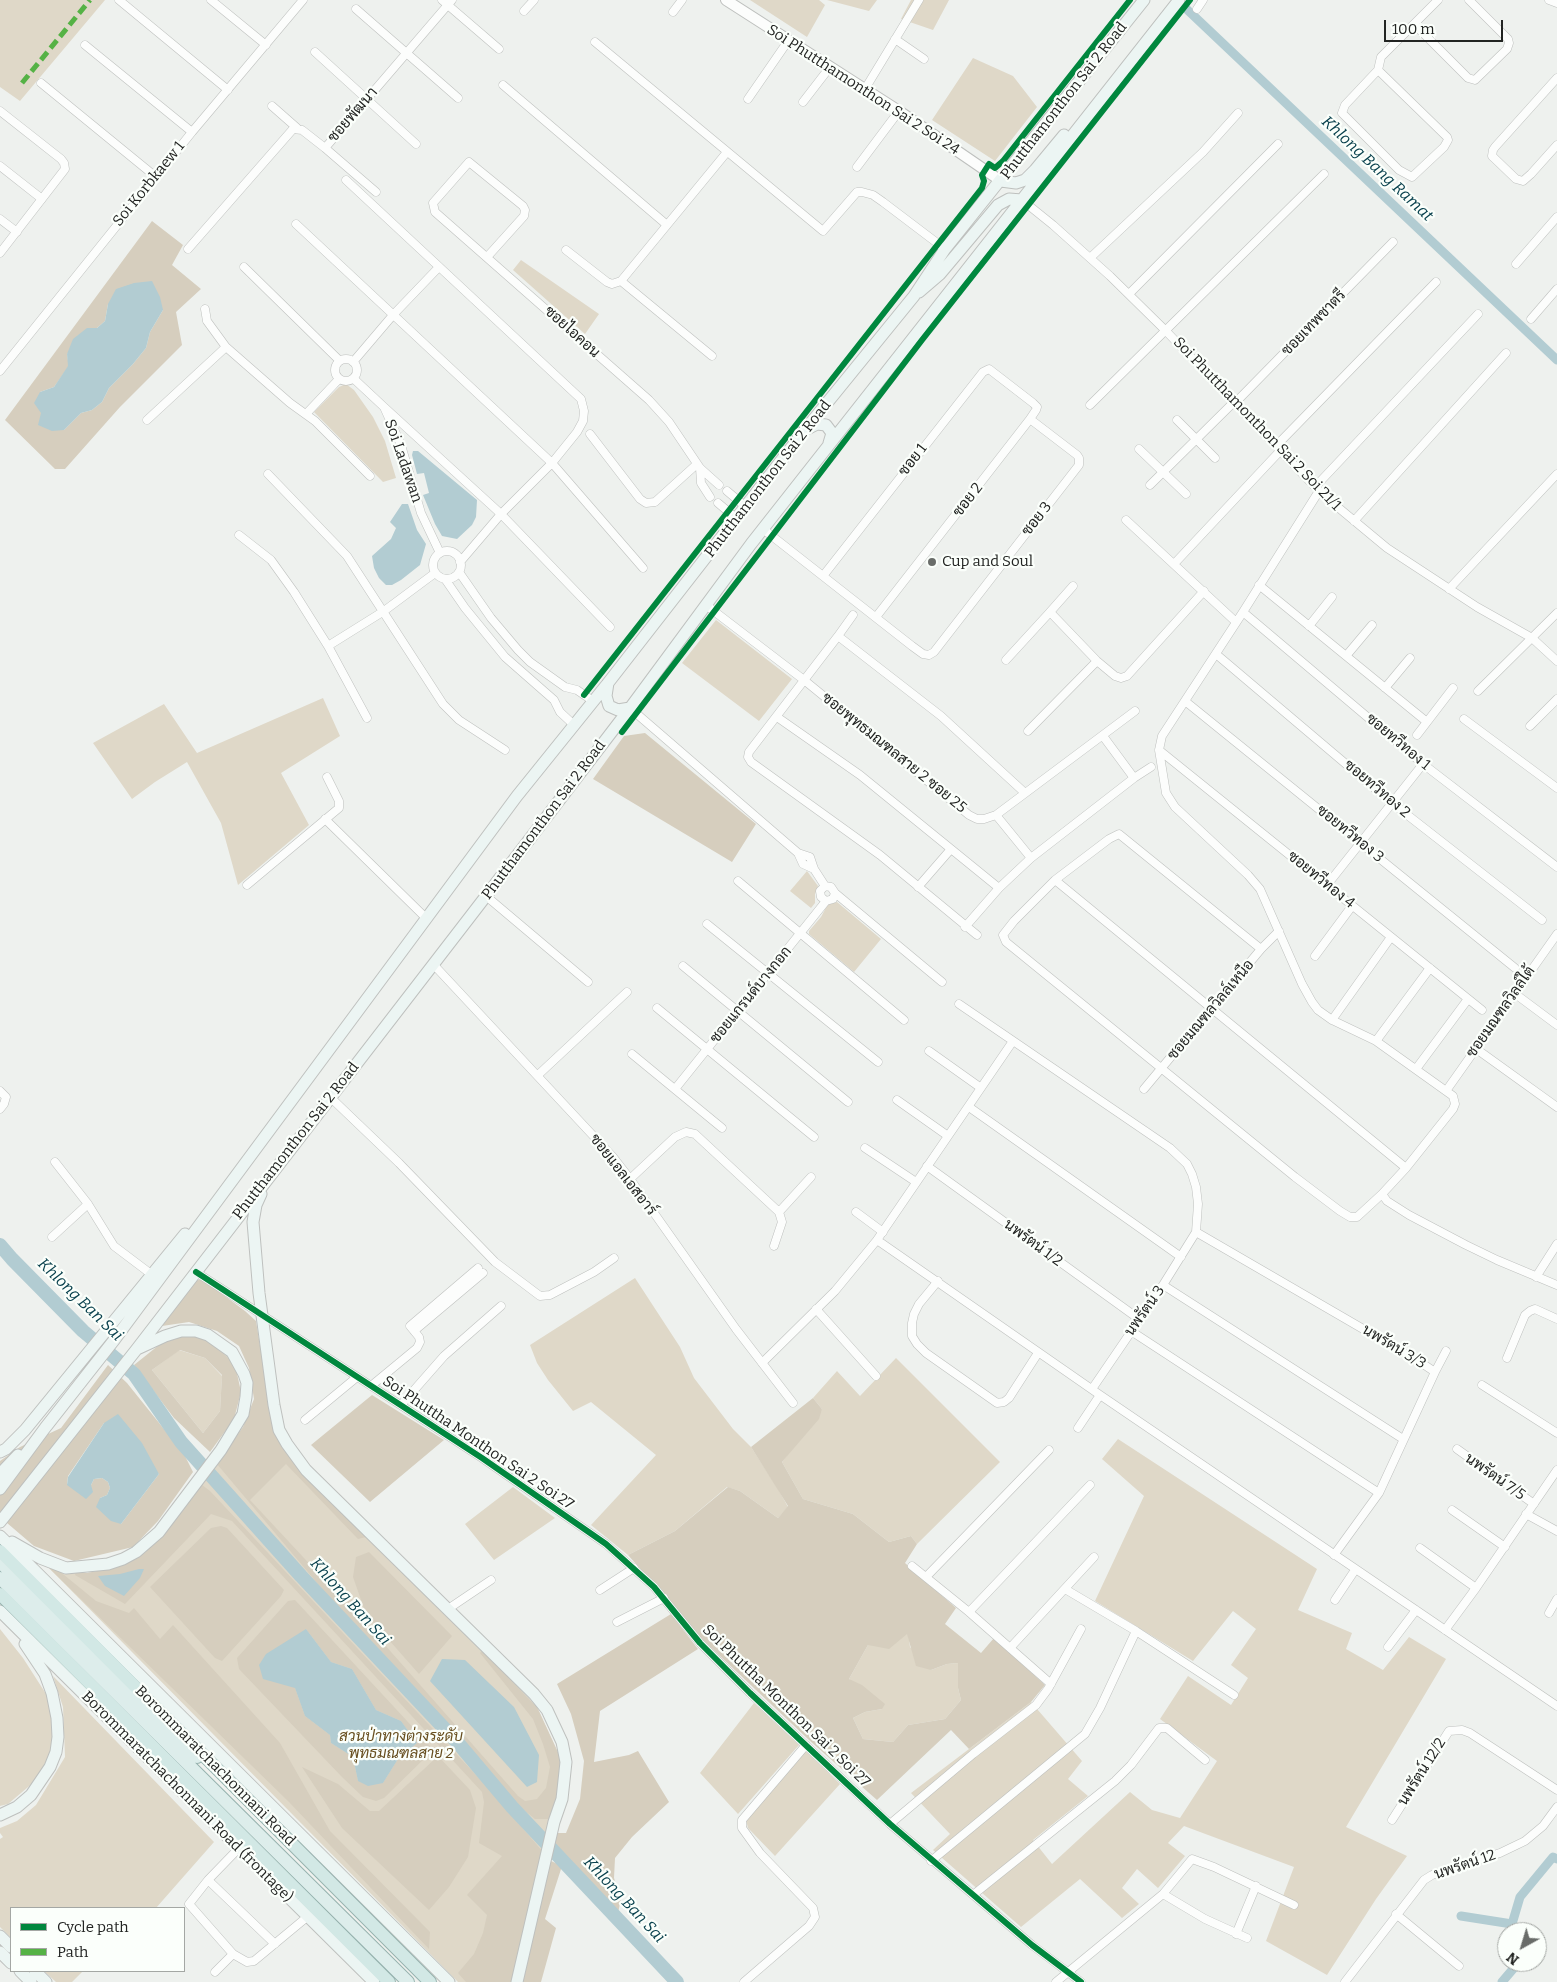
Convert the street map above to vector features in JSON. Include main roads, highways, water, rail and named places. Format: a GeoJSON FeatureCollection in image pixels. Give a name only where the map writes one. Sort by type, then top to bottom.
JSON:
{"type":"FeatureCollection","features":[{"type":"Feature","properties":{"kind":"highway","name":"Borommaratchachonnani Road"},"geometry":{"type":"LineString","coordinates":[[0,1551],[430,1982]]}},
{"type":"Feature","properties":{"kind":"highway","name":"Borommaratchachonnani Road"},"geometry":{"type":"LineString","coordinates":[[0,1594],[389,1982]]}},
{"type":"Feature","properties":{"kind":"main road","name":"Phutthamonthon Sai 2 Road"},"geometry":{"type":"LineString","coordinates":[[0,1522],[196,1272],[486,896],[828,445],[1179,0]]}},
{"type":"Feature","properties":{"kind":"main road","name":"Phutthamonthon Sai 2 Road"},"geometry":{"type":"LineString","coordinates":[[0,1490],[271,1130],[353,1016],[506,811],[805,430],[914,296],[945,249],[1144,1]]}},
{"type":"Feature","properties":{"kind":"main road"},"geometry":{"type":"LineString","coordinates":[[1001,181],[1016,183],[1025,180],[1092,102],[1106,93]]}},
{"type":"Feature","properties":{"kind":"main road"},"geometry":{"type":"LineString","coordinates":[[914,296],[940,274],[998,205],[1009,200],[1022,200]]}},
{"type":"Feature","properties":{"kind":"main road"},"geometry":{"type":"LineString","coordinates":[[805,430],[817,424],[826,425],[832,433],[828,445]]}},
{"type":"Feature","properties":{"kind":"main road"},"geometry":{"type":"LineString","coordinates":[[608,683],[606,696],[609,706],[618,710],[630,708]]}},
{"type":"Feature","properties":{"kind":"main road"},"geometry":{"type":"LineString","coordinates":[[0,1452],[15,1441],[271,1130]]}},
{"type":"Feature","properties":{"kind":"main road"},"geometry":{"type":"LineString","coordinates":[[269,1177],[256,1206],[252,1222],[274,1405],[280,1430],[287,1444],[306,1470],[534,1694],[547,1710],[562,1742],[566,1762],[562,1799],[554,1822],[518,1982]]}},
{"type":"Feature","properties":{"kind":"main road"},"geometry":{"type":"LineString","coordinates":[[0,1536],[40,1558],[66,1568],[108,1564],[123,1559],[149,1542],[159,1532],[196,1480],[221,1450],[243,1414],[246,1398],[247,1383],[232,1352],[208,1335],[196,1331],[181,1331],[165,1336],[132,1354]]}},
{"type":"Feature","properties":{"kind":"main road"},"geometry":{"type":"LineString","coordinates":[[0,1474],[45,1428]]}},
{"type":"Feature","properties":{"kind":"main road"},"geometry":{"type":"LineString","coordinates":[[0,1536],[449,1982]]}},
{"type":"Feature","properties":{"kind":"main road"},"geometry":{"type":"LineString","coordinates":[[0,1562],[422,1982]]}},
{"type":"Feature","properties":{"kind":"main road"},"geometry":{"type":"LineString","coordinates":[[0,1578],[408,1982]]}},
{"type":"Feature","properties":{"kind":"main road"},"geometry":{"type":"LineString","coordinates":[[0,1612],[31,1651],[45,1674],[52,1693],[57,1718],[58,1737],[56,1752],[42,1782],[17,1807],[0,1815]]}},
{"type":"Feature","properties":{"kind":"main road","name":"Borommaratchachonnani Road (frontage)"},"geometry":{"type":"LineString","coordinates":[[0,1612],[374,1982]]}},
{"type":"Feature","properties":{"kind":"main road"},"geometry":{"type":"LineString","coordinates":[[0,1936],[10,1946]]}},
{"type":"Feature","properties":{"kind":"main road"},"geometry":{"type":"LineString","coordinates":[[0,1952],[10,1962]]}},
{"type":"Feature","properties":{"kind":"main road"},"geometry":{"type":"LineString","coordinates":[[21,1972],[32,1982]]}},
{"type":"Feature","properties":{"kind":"main road"},"geometry":{"type":"LineString","coordinates":[[36,1972],[46,1982]]}},
{"type":"Feature","properties":{"kind":"water"},"geometry":{"type":"Polygon","coordinates":[[[152,281],[160,297],[163,310],[150,332],[146,348],[109,388],[102,402],[92,410],[81,413],[64,430],[52,431],[38,425],[41,413],[34,403],[40,392],[54,387],[68,366],[67,354],[73,339],[87,328],[97,328],[105,321],[108,304],[116,289],[134,283],[152,281]]]}},
{"type":"Feature","properties":{"kind":"water"},"geometry":{"type":"Polygon","coordinates":[[[413,451],[418,451],[477,500],[476,517],[472,525],[457,539],[442,536],[435,524],[423,495],[429,493],[424,473],[417,474],[412,455],[413,451]]]}},
{"type":"Feature","properties":{"kind":"water"},"geometry":{"type":"Polygon","coordinates":[[[402,504],[408,504],[417,530],[426,544],[420,565],[401,580],[392,585],[386,585],[379,578],[374,568],[372,556],[391,539],[396,528],[390,522],[402,504]]]}},
{"type":"Feature","properties":{"kind":"water"},"geometry":{"type":"Polygon","coordinates":[[[118,1414],[142,1443],[159,1474],[121,1524],[111,1521],[96,1507],[100,1498],[107,1495],[110,1488],[108,1482],[102,1478],[94,1479],[91,1485],[93,1492],[86,1499],[67,1485],[68,1477],[104,1423],[118,1414]]]}},
{"type":"Feature","properties":{"kind":"water"},"geometry":{"type":"Polygon","coordinates":[[[144,1569],[140,1578],[124,1596],[105,1586],[98,1576],[120,1574],[144,1569]]]}},
{"type":"Feature","properties":{"kind":"water"},"geometry":{"type":"Polygon","coordinates":[[[306,1629],[331,1662],[352,1669],[376,1710],[401,1721],[417,1743],[398,1759],[383,1783],[368,1786],[358,1781],[353,1757],[331,1743],[330,1735],[305,1716],[295,1688],[263,1679],[259,1665],[266,1654],[306,1629]]]}},
{"type":"Feature","properties":{"kind":"water"},"geometry":{"type":"Polygon","coordinates":[[[442,1659],[465,1660],[514,1707],[539,1755],[537,1782],[527,1787],[430,1681],[442,1659]]]}},
{"type":"Feature","properties":{"kind":"waterway","name":"Khlong Bang Ramat"},"geometry":{"type":"LineString","coordinates":[[1177,0],[1557,360]]}},
{"type":"Feature","properties":{"kind":"waterway","name":"Khlong Ban Sai"},"geometry":{"type":"LineString","coordinates":[[0,1245],[83,1331],[134,1374],[181,1442],[301,1576],[458,1743],[512,1807],[677,1982]]}},
{"type":"Feature","properties":{"kind":"waterway"},"geometry":{"type":"LineString","coordinates":[[1513,1922],[1520,1897],[1553,1857],[1557,1859]]}},
{"type":"Feature","properties":{"kind":"waterway"},"geometry":{"type":"LineString","coordinates":[[1461,1916],[1499,1922]]}},
{"type":"Feature","properties":{"kind":"waterway"},"geometry":{"type":"LineString","coordinates":[[1502,1982],[1510,1972]]}},
{"type":"Feature","properties":{"kind":"place","name":"Cup and Soul"},"geometry":{"type":"Point","coordinates":[932,562]}},
{"type":"Feature","properties":{"kind":"park label","name":"สวนป่าทางต่างระดับ พุทธมณฑลสาย 2"},"geometry":{"type":"Point","coordinates":[401,1746]}}]}
